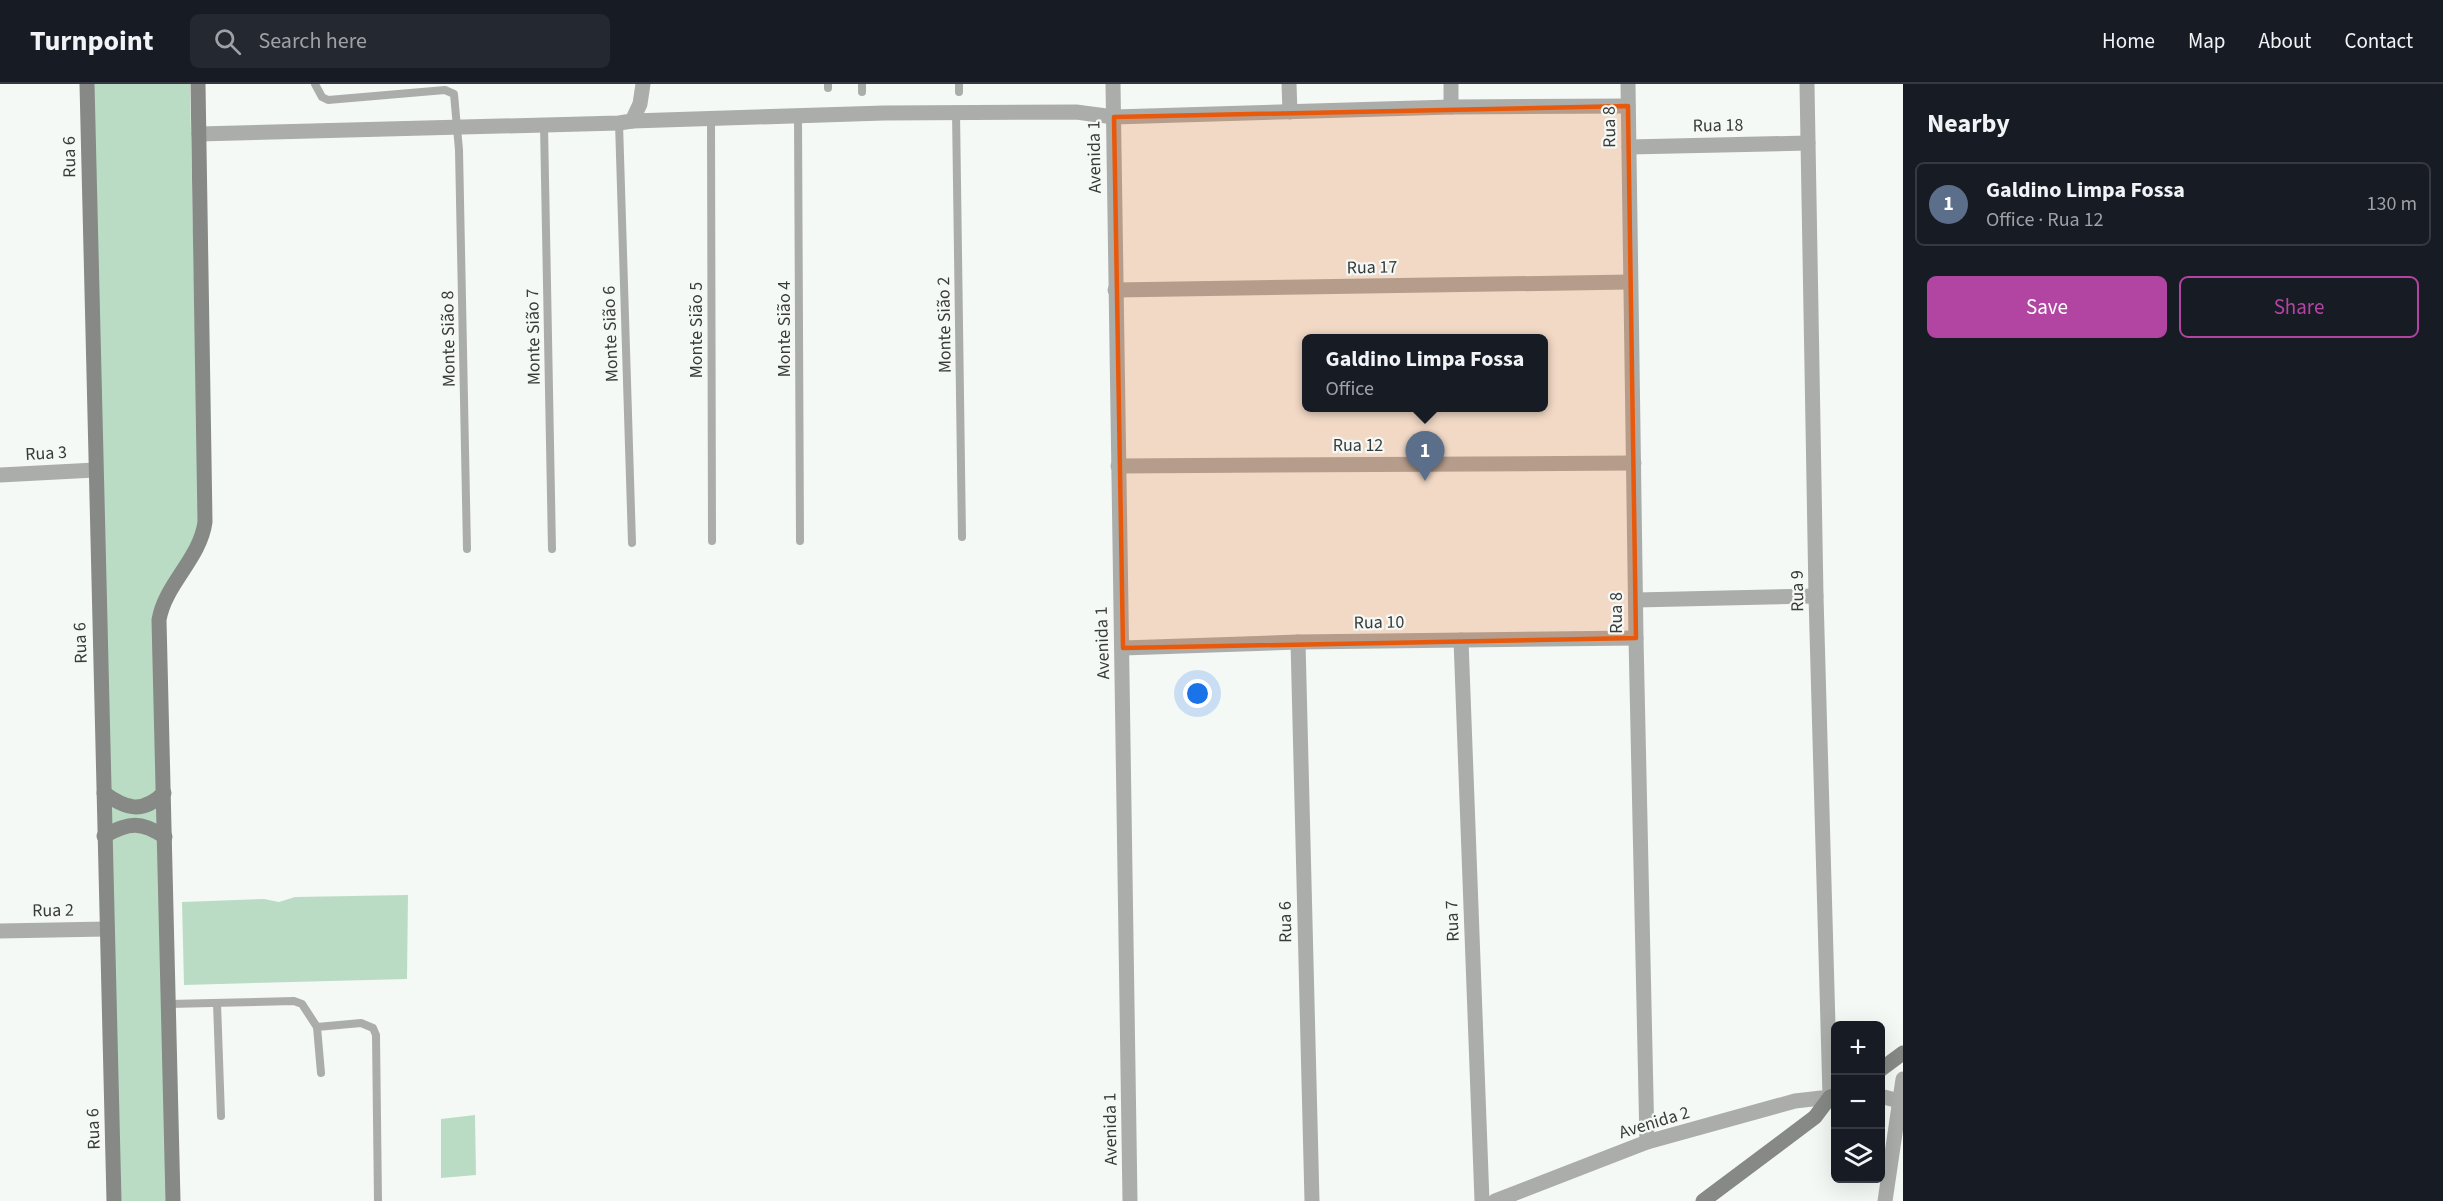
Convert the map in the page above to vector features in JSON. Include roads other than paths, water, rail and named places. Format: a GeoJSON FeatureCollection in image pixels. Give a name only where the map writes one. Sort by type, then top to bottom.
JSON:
{"type":"FeatureCollection","features":[{"type":"Feature","properties":{"kind":"street","name":"Rua 6"},"geometry":{"type":"LineString","coordinates":[[87,84],[114,1201]]}},
{"type":"Feature","properties":{"kind":"street"},"geometry":{"type":"LineString","coordinates":[[173,1201],[159,620],[163,606],[201,537],[205,522],[198,84]]}},
{"type":"Feature","properties":{"kind":"street"},"geometry":{"type":"LineString","coordinates":[[625,122],[640,104],[643,84]]}},
{"type":"Feature","properties":{"kind":"street","name":"Avenida 1"},"geometry":{"type":"LineString","coordinates":[[1113,84],[1131,1201]]}},
{"type":"Feature","properties":{"kind":"street"},"geometry":{"type":"LineString","coordinates":[[1289,84],[1290,112]]}},
{"type":"Feature","properties":{"kind":"street"},"geometry":{"type":"LineString","coordinates":[[1451,84],[1451,107]]}},
{"type":"Feature","properties":{"kind":"street","name":"Rua 8"},"geometry":{"type":"LineString","coordinates":[[1628,84],[1636,638],[1647,1142]]}},
{"type":"Feature","properties":{"kind":"street","name":"Rua 9"},"geometry":{"type":"LineString","coordinates":[[1807,84],[1816,596],[1832,1075]]}},
{"type":"Feature","properties":{"kind":"street"},"geometry":{"type":"LineString","coordinates":[[199,134],[956,112],[1076,112],[1114,117],[1451,107],[1628,106]]}},
{"type":"Feature","properties":{"kind":"street","name":"Rua 18"},"geometry":{"type":"LineString","coordinates":[[1629,147],[1808,143]]}},
{"type":"Feature","properties":{"kind":"street","name":"Rua 17"},"geometry":{"type":"LineString","coordinates":[[1115,290],[1630,282]]}},
{"type":"Feature","properties":{"kind":"street","name":"Rua 12"},"geometry":{"type":"LineString","coordinates":[[1118,466],[1634,463]]}},
{"type":"Feature","properties":{"kind":"street","name":"Rua 3"},"geometry":{"type":"LineString","coordinates":[[0,475],[95,470]]}},
{"type":"Feature","properties":{"kind":"street"},"geometry":{"type":"LineString","coordinates":[[1636,600],[1816,596]]}},
{"type":"Feature","properties":{"kind":"street","name":"Rua 10"},"geometry":{"type":"LineString","coordinates":[[1123,648],[1298,642],[1636,638]]}},
{"type":"Feature","properties":{"kind":"street","name":"Rua 7"},"geometry":{"type":"LineString","coordinates":[[1461,640],[1482,1201]]}},
{"type":"Feature","properties":{"kind":"street","name":"Rua 6"},"geometry":{"type":"LineString","coordinates":[[1298,642],[1312,1201]]}},
{"type":"Feature","properties":{"kind":"street"},"geometry":{"type":"LineString","coordinates":[[104,793],[121,805],[137,807],[152,803],[164,793]]}},
{"type":"Feature","properties":{"kind":"street"},"geometry":{"type":"LineString","coordinates":[[104,836],[131,825],[147,826],[165,837]]}},
{"type":"Feature","properties":{"kind":"street","name":"Rua 2"},"geometry":{"type":"LineString","coordinates":[[0,931],[106,929]]}},
{"type":"Feature","properties":{"kind":"street"},"geometry":{"type":"LineString","coordinates":[[1885,1067],[1903,1053]]}},
{"type":"Feature","properties":{"kind":"street"},"geometry":{"type":"LineString","coordinates":[[1885,1201],[1903,1079]]}},
{"type":"Feature","properties":{"kind":"street","name":"Avenida 2"},"geometry":{"type":"LineString","coordinates":[[1495,1201],[1647,1142],[1795,1101],[1831,1096]]}},
{"type":"Feature","properties":{"kind":"street"},"geometry":{"type":"LineString","coordinates":[[1885,1096],[1901,1102]]}},
{"type":"Feature","properties":{"kind":"street"},"geometry":{"type":"LineString","coordinates":[[1703,1201],[1815,1117],[1831,1098]]}},
{"type":"Feature","properties":{"kind":"lane","name":"Monte Sião 8"},"geometry":{"type":"LineString","coordinates":[[315,84],[322,97],[328,100],[448,90],[454,94],[457,128],[467,549]]}},
{"type":"Feature","properties":{"kind":"lane","name":"Monte Sião 2"},"geometry":{"type":"LineString","coordinates":[[956,112],[962,537]]}},
{"type":"Feature","properties":{"kind":"lane","name":"Monte Sião 4"},"geometry":{"type":"LineString","coordinates":[[798,116],[800,541]]}},
{"type":"Feature","properties":{"kind":"lane","name":"Monte Sião 5"},"geometry":{"type":"LineString","coordinates":[[711,119],[712,541]]}},
{"type":"Feature","properties":{"kind":"lane","name":"Monte Sião 6"},"geometry":{"type":"LineString","coordinates":[[625,122],[632,543]]}},
{"type":"Feature","properties":{"kind":"lane","name":"Monte Sião 7"},"geometry":{"type":"LineString","coordinates":[[544,125],[552,549]]}},
{"type":"Feature","properties":{"kind":"lane"},"geometry":{"type":"LineString","coordinates":[[169,1004],[294,1001],[302,1004],[317,1027],[321,1073]]}},
{"type":"Feature","properties":{"kind":"lane"},"geometry":{"type":"LineString","coordinates":[[217,1003],[221,1116]]}},
{"type":"Feature","properties":{"kind":"lane"},"geometry":{"type":"LineString","coordinates":[[317,1027],[361,1023],[373,1028],[376,1035],[378,1201]]}},
{"type":"Feature","properties":{"kind":"place","name":"Galdino Limpa Fossa"},"geometry":{"type":"Point","coordinates":[1425,481]}}]}
